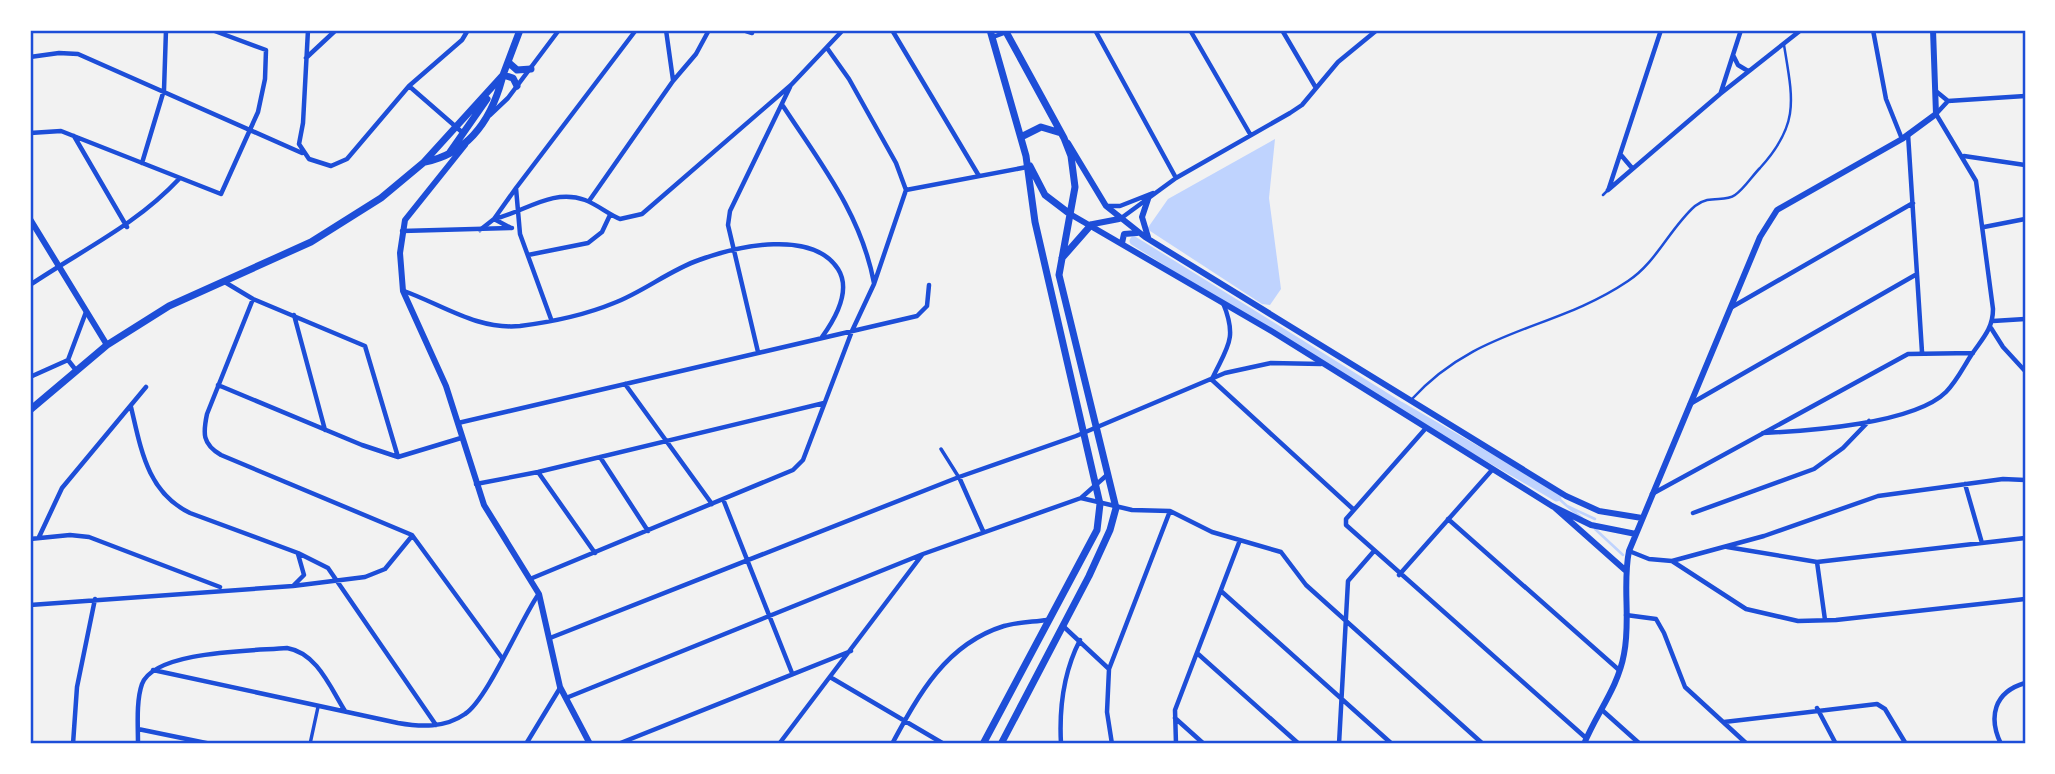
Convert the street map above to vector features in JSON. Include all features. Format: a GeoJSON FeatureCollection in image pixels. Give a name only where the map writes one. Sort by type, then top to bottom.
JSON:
{"type":"FeatureCollection","features":[{"type":"Feature","properties":{"kind":"main road"},"geometry":{"type":"LineString","coordinates":[[450,153],[503,75],[520,30]]}},
{"type":"Feature","properties":{"kind":"main road"},"geometry":{"type":"LineString","coordinates":[[1001,744],[1110,530],[1116,508],[1069,320],[1059,261],[1070,214],[1074,173],[1063,136],[1008,31]]}},
{"type":"Feature","properties":{"kind":"main road"},"geometry":{"type":"LineString","coordinates":[[983,744],[1097,530],[1100,503],[1038,234],[1026,156],[991,33]]}},
{"type":"Feature","properties":{"kind":"main road"},"geometry":{"type":"LineString","coordinates":[[509,63],[517,70],[531,69]]}},
{"type":"Feature","properties":{"kind":"main road"},"geometry":{"type":"LineString","coordinates":[[503,75],[513,78],[517,86]]}},
{"type":"Feature","properties":{"kind":"main road"},"geometry":{"type":"LineString","coordinates":[[423,163],[465,145],[489,116],[503,75]]}},
{"type":"Feature","properties":{"kind":"main road"},"geometry":{"type":"LineString","coordinates":[[30,410],[75,369],[107,345],[169,306],[336,229],[381,198],[423,163],[503,75]]}},
{"type":"Feature","properties":{"kind":"main road"},"geometry":{"type":"LineString","coordinates":[[1021,137],[1041,127],[1063,136]]}},
{"type":"Feature","properties":{"kind":"main road"},"geometry":{"type":"LineString","coordinates":[[1026,156],[1045,195],[1070,214]]}},
{"type":"Feature","properties":{"kind":"main road"},"geometry":{"type":"LineString","coordinates":[[1059,261],[1091,225]]}},
{"type":"Feature","properties":{"kind":"street"},"geometry":{"type":"LineString","coordinates":[[142,163],[164,90],[166,30]]}},
{"type":"Feature","properties":{"kind":"street"},"geometry":{"type":"LineString","coordinates":[[30,133],[61,131],[221,194],[262,98],[266,50],[212,30]]}},
{"type":"Feature","properties":{"kind":"street"},"geometry":{"type":"LineString","coordinates":[[302,153],[299,144],[303,123],[308,30]]}},
{"type":"Feature","properties":{"kind":"street"},"geometry":{"type":"LineString","coordinates":[[306,58],[336,30]]}},
{"type":"Feature","properties":{"kind":"street"},"geometry":{"type":"LineString","coordinates":[[30,57],[59,52],[78,54],[251,128],[302,153],[317,164],[339,164],[361,144],[409,86],[462,40],[468,30]]}},
{"type":"Feature","properties":{"kind":"street"},"geometry":{"type":"LineString","coordinates":[[489,116],[531,69],[559,30]]}},
{"type":"Feature","properties":{"kind":"street"},"geometry":{"type":"LineString","coordinates":[[494,219],[636,30]]}},
{"type":"Feature","properties":{"kind":"street"},"geometry":{"type":"LineString","coordinates":[[666,30],[673,81]]}},
{"type":"Feature","properties":{"kind":"street"},"geometry":{"type":"LineString","coordinates":[[589,201],[673,81],[696,54],[709,30]]}},
{"type":"Feature","properties":{"kind":"street"},"geometry":{"type":"LineString","coordinates":[[743,30],[752,33]]}},
{"type":"Feature","properties":{"kind":"street"},"geometry":{"type":"LineString","coordinates":[[480,230],[494,219],[520,208],[565,197],[589,201],[620,219],[642,214],[792,85],[843,30]]}},
{"type":"Feature","properties":{"kind":"street"},"geometry":{"type":"LineString","coordinates":[[892,30],[979,176]]}},
{"type":"Feature","properties":{"kind":"street"},"geometry":{"type":"LineString","coordinates":[[1095,30],[1177,178]]}},
{"type":"Feature","properties":{"kind":"street"},"geometry":{"type":"LineString","coordinates":[[1190,30],[1250,134]]}},
{"type":"Feature","properties":{"kind":"street"},"geometry":{"type":"LineString","coordinates":[[1282,30],[1316,88]]}},
{"type":"Feature","properties":{"kind":"street"},"geometry":{"type":"LineString","coordinates":[[1091,225],[1119,219],[1177,178],[1290,113],[1338,62],[1377,30]]}},
{"type":"Feature","properties":{"kind":"street"},"geometry":{"type":"LineString","coordinates":[[1608,190],[1661,30]]}},
{"type":"Feature","properties":{"kind":"street"},"geometry":{"type":"LineString","coordinates":[[1720,94],[1741,30]]}},
{"type":"Feature","properties":{"kind":"street"},"geometry":{"type":"LineString","coordinates":[[1608,190],[1720,94],[1801,30]]}},
{"type":"Feature","properties":{"kind":"street"},"geometry":{"type":"LineString","coordinates":[[1873,30],[1886,99],[1905,136],[1913,203],[1922,352]]}},
{"type":"Feature","properties":{"kind":"street"},"geometry":{"type":"LineString","coordinates":[[1763,433],[1906,414],[1946,392],[1991,328],[1993,321],[1984,227],[1976,181],[1936,114],[1933,30]]}},
{"type":"Feature","properties":{"kind":"street"},"geometry":{"type":"LineString","coordinates":[[991,33],[1008,31]]}},
{"type":"Feature","properties":{"kind":"street"},"geometry":{"type":"LineString","coordinates":[[530,579],[799,466],[852,331],[874,284],[906,190],[903,177],[890,151],[849,79],[827,48]]}},
{"type":"Feature","properties":{"kind":"street"},"geometry":{"type":"LineString","coordinates":[[1733,54],[1738,65],[1749,71]]}},
{"type":"Feature","properties":{"kind":"street"},"geometry":{"type":"LineString","coordinates":[[758,352],[728,225],[730,211],[792,85]]}},
{"type":"Feature","properties":{"kind":"street"},"geometry":{"type":"LineString","coordinates":[[409,86],[464,134]]}},
{"type":"Feature","properties":{"kind":"street"},"geometry":{"type":"LineString","coordinates":[[1937,92],[1948,101],[2025,96]]}},
{"type":"Feature","properties":{"kind":"street"},"geometry":{"type":"LineString","coordinates":[[1426,428],[1346,519],[1346,525],[1585,741],[1620,671],[1629,551],[1759,237],[1772,215],[1905,136],[1936,114],[1948,101]]}},
{"type":"Feature","properties":{"kind":"street"},"geometry":{"type":"LineString","coordinates":[[782,106],[847,202],[861,234],[874,284]]}},
{"type":"Feature","properties":{"kind":"street"},"geometry":{"type":"LineString","coordinates":[[73,136],[127,227]]}},
{"type":"Feature","properties":{"kind":"street"},"geometry":{"type":"LineString","coordinates":[[1063,136],[1106,206],[1119,219],[1147,238],[1579,502],[1599,511],[1642,518]]}},
{"type":"Feature","properties":{"kind":"street"},"geometry":{"type":"LineString","coordinates":[[465,145],[410,211],[401,231],[400,275],[403,291],[434,355],[475,484],[490,518],[539,594],[561,687],[590,744]]}},
{"type":"Feature","properties":{"kind":"street"},"geometry":{"type":"LineString","coordinates":[[439,175],[450,153]]}},
{"type":"Feature","properties":{"kind":"street"},"geometry":{"type":"LineString","coordinates":[[1620,155],[1632,169]]}},
{"type":"Feature","properties":{"kind":"street"},"geometry":{"type":"LineString","coordinates":[[1963,156],[2025,165]]}},
{"type":"Feature","properties":{"kind":"street"},"geometry":{"type":"LineString","coordinates":[[906,190],[1027,167]]}},
{"type":"Feature","properties":{"kind":"street"},"geometry":{"type":"LineString","coordinates":[[30,285],[127,227],[158,202],[180,179]]}},
{"type":"Feature","properties":{"kind":"street"},"geometry":{"type":"LineString","coordinates":[[516,188],[520,208],[520,234],[551,319]]}},
{"type":"Feature","properties":{"kind":"street"},"geometry":{"type":"LineString","coordinates":[[1106,206],[1134,201],[1160,189]]}},
{"type":"Feature","properties":{"kind":"street"},"geometry":{"type":"LineString","coordinates":[[1147,238],[1142,217],[1148,199]]}},
{"type":"Feature","properties":{"kind":"street"},"geometry":{"type":"LineString","coordinates":[[1732,307],[1913,203]]}},
{"type":"Feature","properties":{"kind":"street"},"geometry":{"type":"LineString","coordinates":[[1070,214],[1223,302],[1552,506],[1590,525],[1636,534]]}},
{"type":"Feature","properties":{"kind":"street"},"geometry":{"type":"LineString","coordinates":[[528,255],[588,243],[602,232],[610,215]]}},
{"type":"Feature","properties":{"kind":"street"},"geometry":{"type":"LineString","coordinates":[[30,219],[107,345]]}},
{"type":"Feature","properties":{"kind":"street"},"geometry":{"type":"LineString","coordinates":[[494,219],[520,234]]}},
{"type":"Feature","properties":{"kind":"street"},"geometry":{"type":"LineString","coordinates":[[1984,227],[2025,219]]}},
{"type":"Feature","properties":{"kind":"street"},"geometry":{"type":"LineString","coordinates":[[401,231],[512,229]]}},
{"type":"Feature","properties":{"kind":"street"},"geometry":{"type":"LineString","coordinates":[[1123,243],[1122,235],[1126,232],[1147,238]]}},
{"type":"Feature","properties":{"kind":"street"},"geometry":{"type":"LineString","coordinates":[[403,291],[466,318],[490,324],[521,326],[614,303],[698,260],[736,251],[794,243],[821,251],[840,272],[843,289],[835,318],[822,337]]}},
{"type":"Feature","properties":{"kind":"street"},"geometry":{"type":"LineString","coordinates":[[1689,405],[1917,274]]}},
{"type":"Feature","properties":{"kind":"street"},"geometry":{"type":"LineString","coordinates":[[222,280],[253,299],[365,345],[398,457]]}},
{"type":"Feature","properties":{"kind":"street"},"geometry":{"type":"LineString","coordinates":[[457,423],[919,315],[927,306],[929,285]]}},
{"type":"Feature","properties":{"kind":"street"},"geometry":{"type":"LineString","coordinates":[[253,299],[207,414],[204,439],[212,450],[412,536],[502,658]]}},
{"type":"Feature","properties":{"kind":"street"},"geometry":{"type":"LineString","coordinates":[[1211,379],[1230,342],[1231,326],[1223,302]]}},
{"type":"Feature","properties":{"kind":"street"},"geometry":{"type":"LineString","coordinates":[[30,377],[68,359],[86,312]]}},
{"type":"Feature","properties":{"kind":"street"},"geometry":{"type":"LineString","coordinates":[[294,314],[325,430]]}},
{"type":"Feature","properties":{"kind":"street"},"geometry":{"type":"LineString","coordinates":[[1993,321],[2025,319]]}},
{"type":"Feature","properties":{"kind":"street"},"geometry":{"type":"LineString","coordinates":[[1991,328],[2003,347],[2025,370]]}},
{"type":"Feature","properties":{"kind":"street"},"geometry":{"type":"LineString","coordinates":[[1651,495],[1908,354],[1973,353]]}},
{"type":"Feature","properties":{"kind":"street"},"geometry":{"type":"LineString","coordinates":[[68,359],[75,369]]}},
{"type":"Feature","properties":{"kind":"street"},"geometry":{"type":"LineString","coordinates":[[551,638],[959,477],[1085,432],[1239,369],[1271,363],[1321,364]]}},
{"type":"Feature","properties":{"kind":"street"},"geometry":{"type":"LineString","coordinates":[[1211,379],[1354,510]]}},
{"type":"Feature","properties":{"kind":"street"},"geometry":{"type":"LineString","coordinates":[[625,384],[712,504]]}},
{"type":"Feature","properties":{"kind":"street"},"geometry":{"type":"LineString","coordinates":[[218,385],[398,457],[461,438]]}},
{"type":"Feature","properties":{"kind":"street"},"geometry":{"type":"LineString","coordinates":[[39,537],[62,488],[146,387]]}},
{"type":"Feature","properties":{"kind":"street"},"geometry":{"type":"LineString","coordinates":[[475,484],[538,472],[824,403]]}},
{"type":"Feature","properties":{"kind":"street"},"geometry":{"type":"LineString","coordinates":[[131,407],[151,478],[176,506],[298,553],[328,568],[436,725]]}},
{"type":"Feature","properties":{"kind":"street"},"geometry":{"type":"LineString","coordinates":[[1693,513],[1814,469],[1843,448],[1870,420]]}},
{"type":"Feature","properties":{"kind":"street"},"geometry":{"type":"LineString","coordinates":[[941,449],[959,477],[983,531]]}},
{"type":"Feature","properties":{"kind":"street"},"geometry":{"type":"LineString","coordinates":[[600,457],[648,531]]}},
{"type":"Feature","properties":{"kind":"street"},"geometry":{"type":"LineString","coordinates":[[1399,575],[1492,470]]}},
{"type":"Feature","properties":{"kind":"street"},"geometry":{"type":"LineString","coordinates":[[538,472],[595,553]]}},
{"type":"Feature","properties":{"kind":"street"},"geometry":{"type":"LineString","coordinates":[[565,698],[923,554],[1081,498],[1107,475]]}},
{"type":"Feature","properties":{"kind":"street"},"geometry":{"type":"LineString","coordinates":[[1629,551],[1649,559],[1672,561],[1726,547],[1878,496],[2003,479],[2025,480]]}},
{"type":"Feature","properties":{"kind":"street"},"geometry":{"type":"LineString","coordinates":[[1965,484],[1982,543]]}},
{"type":"Feature","properties":{"kind":"street"},"geometry":{"type":"LineString","coordinates":[[1081,498],[1116,508],[1170,511],[1212,532],[1284,554],[1306,585],[1483,744]]}},
{"type":"Feature","properties":{"kind":"street"},"geometry":{"type":"LineString","coordinates":[[723,499],[792,673]]}},
{"type":"Feature","properties":{"kind":"street"},"geometry":{"type":"LineString","coordinates":[[1552,506],[1626,570]]}},
{"type":"Feature","properties":{"kind":"street"},"geometry":{"type":"LineString","coordinates":[[1112,744],[1107,712],[1109,669],[1170,511]]}},
{"type":"Feature","properties":{"kind":"street"},"geometry":{"type":"LineString","coordinates":[[1448,519],[1620,671]]}},
{"type":"Feature","properties":{"kind":"street"},"geometry":{"type":"LineString","coordinates":[[30,539],[70,535],[89,537],[224,589]]}},
{"type":"Feature","properties":{"kind":"street"},"geometry":{"type":"LineString","coordinates":[[30,605],[293,586],[374,575],[385,569],[412,536]]}},
{"type":"Feature","properties":{"kind":"street"},"geometry":{"type":"LineString","coordinates":[[1726,547],[1817,562],[2025,538]]}},
{"type":"Feature","properties":{"kind":"street"},"geometry":{"type":"LineString","coordinates":[[1176,744],[1175,718],[1181,692],[1240,540]]}},
{"type":"Feature","properties":{"kind":"street"},"geometry":{"type":"LineString","coordinates":[[1339,744],[1348,581],[1374,551]]}},
{"type":"Feature","properties":{"kind":"street"},"geometry":{"type":"LineString","coordinates":[[293,586],[304,575],[298,553]]}},
{"type":"Feature","properties":{"kind":"street"},"geometry":{"type":"LineString","coordinates":[[779,744],[923,554]]}},
{"type":"Feature","properties":{"kind":"street"},"geometry":{"type":"LineString","coordinates":[[1672,561],[1746,609],[1774,618],[1825,620],[2025,599]]}},
{"type":"Feature","properties":{"kind":"street"},"geometry":{"type":"LineString","coordinates":[[1817,562],[1825,620]]}},
{"type":"Feature","properties":{"kind":"street"},"geometry":{"type":"LineString","coordinates":[[1221,591],[1392,744]]}},
{"type":"Feature","properties":{"kind":"street"},"geometry":{"type":"LineString","coordinates":[[153,670],[318,707],[416,726],[436,725],[459,718],[475,706],[539,594]]}},
{"type":"Feature","properties":{"kind":"street"},"geometry":{"type":"LineString","coordinates":[[73,744],[77,687],[95,599]]}},
{"type":"Feature","properties":{"kind":"street"},"geometry":{"type":"LineString","coordinates":[[1626,615],[1651,617],[1660,624],[1685,687],[1747,744]]}},
{"type":"Feature","properties":{"kind":"street"},"geometry":{"type":"LineString","coordinates":[[892,744],[931,676],[968,643],[1006,625],[1047,620]]}},
{"type":"Feature","properties":{"kind":"street"},"geometry":{"type":"LineString","coordinates":[[1063,626],[1109,669]]}},
{"type":"Feature","properties":{"kind":"street"},"geometry":{"type":"LineString","coordinates":[[1061,744],[1060,706],[1070,659],[1080,640]]}},
{"type":"Feature","properties":{"kind":"street"},"geometry":{"type":"LineString","coordinates":[[138,744],[141,686],[153,670],[169,662],[221,654],[297,650],[306,654],[317,666],[346,712]]}},
{"type":"Feature","properties":{"kind":"street"},"geometry":{"type":"LineString","coordinates":[[618,744],[850,651]]}},
{"type":"Feature","properties":{"kind":"street"},"geometry":{"type":"LineString","coordinates":[[1197,652],[1299,744]]}},
{"type":"Feature","properties":{"kind":"street"},"geometry":{"type":"LineString","coordinates":[[830,677],[944,744]]}},
{"type":"Feature","properties":{"kind":"street"},"geometry":{"type":"LineString","coordinates":[[2001,744],[1993,723],[1996,705],[2006,691],[2025,682]]}},
{"type":"Feature","properties":{"kind":"street"},"geometry":{"type":"LineString","coordinates":[[526,744],[561,687]]}},
{"type":"Feature","properties":{"kind":"street"},"geometry":{"type":"LineString","coordinates":[[1724,722],[1877,704],[1885,709],[1906,744]]}},
{"type":"Feature","properties":{"kind":"street"},"geometry":{"type":"LineString","coordinates":[[310,744],[318,707]]}},
{"type":"Feature","properties":{"kind":"street"},"geometry":{"type":"LineString","coordinates":[[1817,709],[1836,744]]}},
{"type":"Feature","properties":{"kind":"street"},"geometry":{"type":"LineString","coordinates":[[1602,710],[1640,744]]}},
{"type":"Feature","properties":{"kind":"street"},"geometry":{"type":"LineString","coordinates":[[1175,718],[1204,744]]}},
{"type":"Feature","properties":{"kind":"street"},"geometry":{"type":"LineString","coordinates":[[138,729],[211,744]]}},
{"type":"Feature","properties":{"kind":"lane"},"geometry":{"type":"LineString","coordinates":[[1410,401],[1445,367],[1470,351],[1591,302],[1629,281],[1695,207],[1710,198],[1728,198],[1738,192],[1773,154],[1788,129],[1791,99],[1784,45]]}},
{"type":"Feature","properties":{"kind":"lane"},"geometry":{"type":"LineString","coordinates":[[1603,195],[1608,190]]}},
{"type":"Feature","properties":{"kind":"water"},"geometry":{"type":"Polygon","coordinates":[[[1275,139],[1269,198],[1281,289],[1270,305],[1262,304],[1147,229],[1168,199],[1275,139]]]}},
{"type":"Feature","properties":{"kind":"waterway"},"geometry":{"type":"LineString","coordinates":[[1134,241],[1400,406],[1557,497]]}},
{"type":"Feature","properties":{"kind":"waterway"},"geometry":{"type":"LineString","coordinates":[[1557,497],[1567,506],[1595,519]]}},
{"type":"Feature","properties":{"kind":"waterway"},"geometry":{"type":"LineString","coordinates":[[1567,506],[1582,518]]}},
{"type":"Feature","properties":{"kind":"waterway"},"geometry":{"type":"LineString","coordinates":[[1595,529],[1623,555]]}}]}
